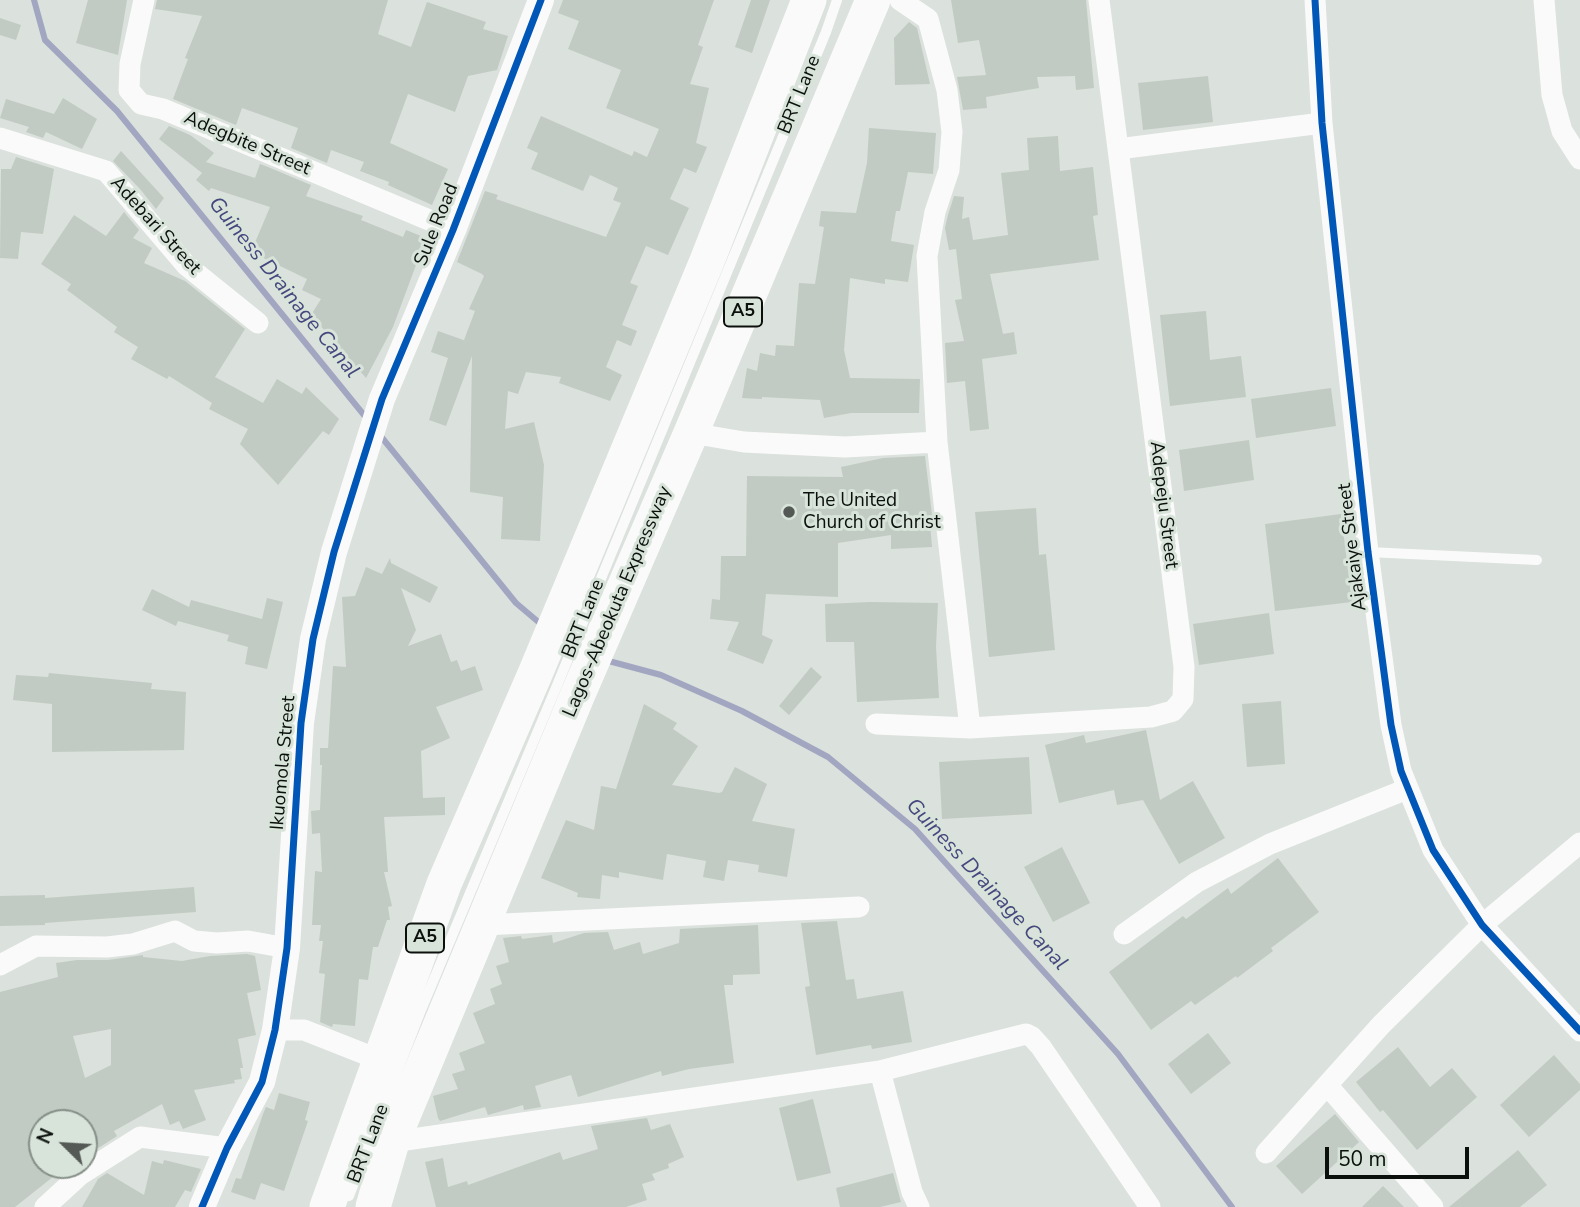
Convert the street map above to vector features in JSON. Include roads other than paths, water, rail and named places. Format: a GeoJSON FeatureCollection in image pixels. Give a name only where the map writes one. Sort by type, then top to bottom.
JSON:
{"type":"FeatureCollection","features":[{"type":"Feature","properties":{"kind":"highway","name":"Lagos-Abeokuta Expressway"},"geometry":{"type":"LineString","coordinates":[[373,1207],[392,1142],[483,925],[557,684],[587,611],[707,261],[809,0]]}},
{"type":"Feature","properties":{"kind":"highway","name":"Lagos-Abeokuta Expressway"},"geometry":{"type":"LineString","coordinates":[[327,1207],[444,884],[557,684],[587,611],[691,433],[873,0]]}},
{"type":"Feature","properties":{"kind":"street","name":"Adegbite Street"},"geometry":{"type":"LineString","coordinates":[[144,0],[130,64],[130,90],[141,104],[163,109],[453,230]]}},
{"type":"Feature","properties":{"kind":"street","name":"Sule Road"},"geometry":{"type":"LineString","coordinates":[[363,462],[382,399],[453,230],[541,0]]}},
{"type":"Feature","properties":{"kind":"street"},"geometry":{"type":"LineString","coordinates":[[900,0],[928,19],[947,90],[952,132],[949,170],[935,212],[927,256],[937,442],[970,728]]}},
{"type":"Feature","properties":{"kind":"street","name":"Adepeju Street"},"geometry":{"type":"LineString","coordinates":[[876,724],[970,728],[1151,716],[1173,711],[1183,699],[1184,667],[1099,0]]}},
{"type":"Feature","properties":{"kind":"street","name":"Ajakaiye Street"},"geometry":{"type":"LineString","coordinates":[[1315,0],[1322,123],[1368,552],[1391,725],[1407,789],[1433,850],[1482,925],[1580,1031]]}},
{"type":"Feature","properties":{"kind":"street"},"geometry":{"type":"LineString","coordinates":[[1544,0],[1552,95],[1562,131],[1580,159]]}},
{"type":"Feature","properties":{"kind":"street"},"geometry":{"type":"LineString","coordinates":[[1118,149],[1322,123]]}},
{"type":"Feature","properties":{"kind":"street","name":"Adebari Street"},"geometry":{"type":"LineString","coordinates":[[0,138],[106,171],[186,265],[258,323]]}},
{"type":"Feature","properties":{"kind":"street"},"geometry":{"type":"LineString","coordinates":[[691,433],[744,442],[834,447],[937,442]]}},
{"type":"Feature","properties":{"kind":"street","name":"Ikuomola Street"},"geometry":{"type":"LineString","coordinates":[[202,1207],[227,1149],[262,1082],[275,1030],[287,948],[301,723],[313,639],[334,552],[363,462]]}},
{"type":"Feature","properties":{"kind":"street"},"geometry":{"type":"LineString","coordinates":[[1124,934],[1197,882],[1270,844],[1407,789]]}},
{"type":"Feature","properties":{"kind":"street"},"geometry":{"type":"LineString","coordinates":[[1266,1153],[1381,1024],[1482,925],[1580,843]]}},
{"type":"Feature","properties":{"kind":"street"},"geometry":{"type":"LineString","coordinates":[[483,925],[859,907]]}},
{"type":"Feature","properties":{"kind":"street"},"geometry":{"type":"LineString","coordinates":[[0,965],[36,946],[107,947],[133,944],[174,931],[194,942],[248,941],[287,948]]}},
{"type":"Feature","properties":{"kind":"street"},"geometry":{"type":"LineString","coordinates":[[275,1030],[304,1030],[380,1060]]}},
{"type":"Feature","properties":{"kind":"street"},"geometry":{"type":"LineString","coordinates":[[392,1142],[880,1070],[1026,1034],[1032,1037],[1150,1207]]}},
{"type":"Feature","properties":{"kind":"street"},"geometry":{"type":"LineString","coordinates":[[880,1070],[912,1192],[919,1207]]}},
{"type":"Feature","properties":{"kind":"street"},"geometry":{"type":"LineString","coordinates":[[1327,1085],[1433,1207]]}},
{"type":"Feature","properties":{"kind":"street"},"geometry":{"type":"LineString","coordinates":[[45,1207],[80,1175],[140,1137],[227,1149]]}},
{"type":"Feature","properties":{"kind":"lane","name":"BRT Lane"},"geometry":{"type":"LineString","coordinates":[[587,611],[837,0]]}},
{"type":"Feature","properties":{"kind":"lane","name":"BRT Lane"},"geometry":{"type":"LineString","coordinates":[[826,32],[844,0]]}},
{"type":"Feature","properties":{"kind":"lane"},"geometry":{"type":"LineString","coordinates":[[1368,552],[1538,560]]}},
{"type":"Feature","properties":{"kind":"lane","name":"BRT Lane"},"geometry":{"type":"LineString","coordinates":[[345,1207],[421,1010],[557,684]]}},
{"type":"Feature","properties":{"kind":"waterway","name":"Guiness Drainage Canal"},"geometry":{"type":"LineString","coordinates":[[34,0],[45,40],[117,111],[368,420]]}},
{"type":"Feature","properties":{"kind":"waterway","name":"Guiness Drainage Canal"},"geometry":{"type":"LineString","coordinates":[[379,434],[516,603],[542,625]]}},
{"type":"Feature","properties":{"kind":"waterway","name":"Guiness Drainage Canal"},"geometry":{"type":"LineString","coordinates":[[605,660],[661,675],[742,711],[828,757],[915,829],[1118,1054],[1232,1207]]}},
{"type":"Feature","properties":{"kind":"place","name":"The United Church of Christ"},"geometry":{"type":"Point","coordinates":[789,512]}}]}
